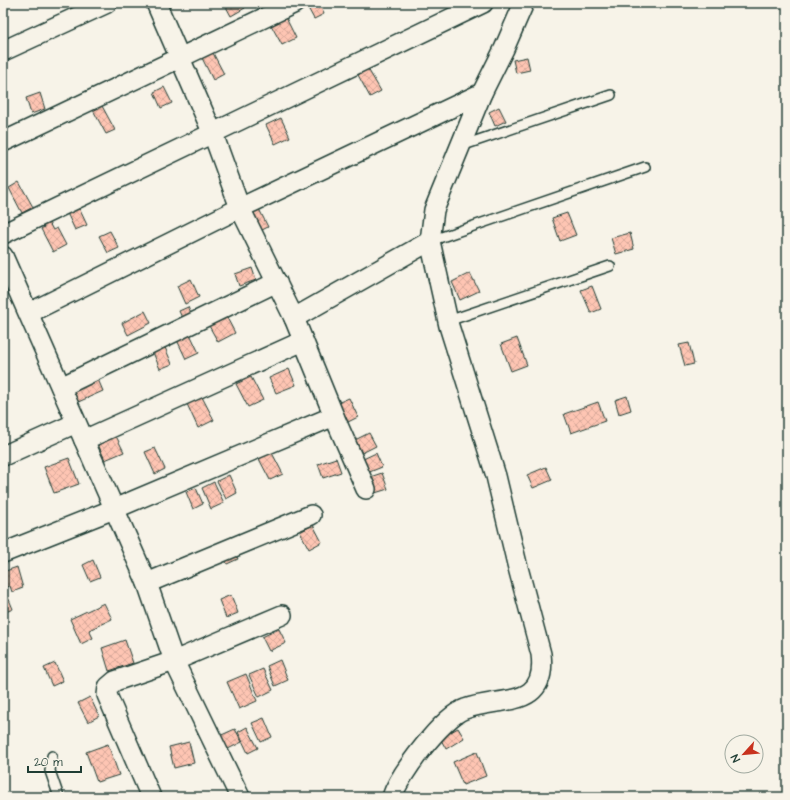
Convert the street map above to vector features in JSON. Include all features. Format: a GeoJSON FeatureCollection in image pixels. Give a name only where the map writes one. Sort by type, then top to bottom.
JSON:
{"type":"FeatureCollection","features":[{"type":"Feature","properties":{"kind":"street"},"geometry":{"type":"LineString","coordinates":[[3,51],[107,3]]}},
{"type":"Feature","properties":{"kind":"street"},"geometry":{"type":"LineString","coordinates":[[156,3],[213,134],[240,208],[294,318],[334,416],[366,488]]}},
{"type":"Feature","properties":{"kind":"street"},"geometry":{"type":"LineString","coordinates":[[3,142],[295,3]]}},
{"type":"Feature","properties":{"kind":"street"},"geometry":{"type":"LineString","coordinates":[[3,234],[483,3]]}},
{"type":"Feature","properties":{"kind":"street"},"geometry":{"type":"LineString","coordinates":[[392,797],[408,768],[446,722],[465,709],[506,702],[526,694],[533,690],[541,679],[543,667],[496,476],[448,320],[430,241],[434,210],[482,93],[504,49],[524,3]]}},
{"type":"Feature","properties":{"kind":"street"},"geometry":{"type":"LineString","coordinates":[[29,313],[240,208],[482,93]]}},
{"type":"Feature","properties":{"kind":"street"},"geometry":{"type":"LineString","coordinates":[[294,318],[430,241]]}},
{"type":"Feature","properties":{"kind":"street"},"geometry":{"type":"LineString","coordinates":[[3,256],[62,387],[76,423],[147,583],[174,661],[240,797]]}},
{"type":"Feature","properties":{"kind":"street"},"geometry":{"type":"LineString","coordinates":[[62,387],[277,282]]}},
{"type":"Feature","properties":{"kind":"street"},"geometry":{"type":"LineString","coordinates":[[84,440],[303,341]]}},
{"type":"Feature","properties":{"kind":"street"},"geometry":{"type":"LineString","coordinates":[[3,553],[114,509],[334,416]]}},
{"type":"Feature","properties":{"kind":"street"},"geometry":{"type":"LineString","coordinates":[[3,456],[76,423]]}},
{"type":"Feature","properties":{"kind":"street"},"geometry":{"type":"LineString","coordinates":[[147,583],[311,515]]}},
{"type":"Feature","properties":{"kind":"street"},"geometry":{"type":"LineString","coordinates":[[151,797],[107,696],[108,687],[115,681],[174,661],[282,615]]}},
{"type":"Feature","properties":{"kind":"lane"},"geometry":{"type":"LineString","coordinates":[[461,146],[611,95]]}},
{"type":"Feature","properties":{"kind":"lane"},"geometry":{"type":"LineString","coordinates":[[430,241],[644,168]]}},
{"type":"Feature","properties":{"kind":"lane"},"geometry":{"type":"LineString","coordinates":[[448,320],[610,266]]}},
{"type":"Feature","properties":{"kind":"lane"},"geometry":{"type":"LineString","coordinates":[[52,756],[50,771],[59,797]]}},
{"type":"Feature","properties":{"kind":"building"},"geometry":{"type":"Polygon","coordinates":[[[224,3],[243,3],[245,8],[231,16],[224,3]]]}},
{"type":"Feature","properties":{"kind":"building"},"geometry":{"type":"Polygon","coordinates":[[[319,3],[324,14],[314,19],[308,8],[319,3]]]}},
{"type":"Feature","properties":{"kind":"building"},"geometry":{"type":"Polygon","coordinates":[[[286,18],[296,38],[282,45],[271,25],[286,18]]]}},
{"type":"Feature","properties":{"kind":"building"},"geometry":{"type":"Polygon","coordinates":[[[213,53],[224,74],[213,80],[202,58],[213,53]]]}},
{"type":"Feature","properties":{"kind":"building"},"geometry":{"type":"Polygon","coordinates":[[[527,57],[530,70],[516,73],[513,60],[527,57]]]}},
{"type":"Feature","properties":{"kind":"building"},"geometry":{"type":"Polygon","coordinates":[[[368,69],[381,91],[370,97],[358,75],[368,69]]]}},
{"type":"Feature","properties":{"kind":"building"},"geometry":{"type":"Polygon","coordinates":[[[164,87],[172,103],[161,108],[154,92],[164,87]]]}},
{"type":"Feature","properties":{"kind":"building"},"geometry":{"type":"Polygon","coordinates":[[[40,93],[45,109],[31,114],[26,98],[40,93]]]}},
{"type":"Feature","properties":{"kind":"building"},"geometry":{"type":"Polygon","coordinates":[[[102,106],[115,130],[106,134],[93,110],[102,106]]]}},
{"type":"Feature","properties":{"kind":"building"},"geometry":{"type":"Polygon","coordinates":[[[499,107],[506,121],[495,126],[489,112],[499,107]]]}},
{"type":"Feature","properties":{"kind":"building"},"geometry":{"type":"Polygon","coordinates":[[[281,118],[290,137],[275,144],[266,125],[281,118]]]}},
{"type":"Feature","properties":{"kind":"building"},"geometry":{"type":"Polygon","coordinates":[[[19,182],[33,207],[22,213],[9,188],[19,182]]]}},
{"type":"Feature","properties":{"kind":"building"},"geometry":{"type":"Polygon","coordinates":[[[258,207],[268,227],[256,233],[246,213],[258,207]]]}},
{"type":"Feature","properties":{"kind":"building"},"geometry":{"type":"Polygon","coordinates":[[[79,208],[87,225],[75,230],[67,213],[79,208]]]}},
{"type":"Feature","properties":{"kind":"building"},"geometry":{"type":"Polygon","coordinates":[[[567,213],[576,235],[560,241],[552,218],[567,213]]]}},
{"type":"Feature","properties":{"kind":"building"},"geometry":{"type":"Polygon","coordinates":[[[48,221],[53,230],[57,228],[66,245],[53,252],[41,229],[44,227],[42,224],[48,221]]]}},
{"type":"Feature","properties":{"kind":"building"},"geometry":{"type":"Polygon","coordinates":[[[110,231],[119,248],[108,253],[99,236],[110,231]]]}},
{"type":"Feature","properties":{"kind":"building"},"geometry":{"type":"Polygon","coordinates":[[[630,233],[634,249],[616,254],[611,238],[630,233]]]}},
{"type":"Feature","properties":{"kind":"building"},"geometry":{"type":"Polygon","coordinates":[[[252,268],[256,280],[239,286],[235,274],[252,268]]]}},
{"type":"Feature","properties":{"kind":"building"},"geometry":{"type":"Polygon","coordinates":[[[470,273],[479,291],[460,300],[452,282],[470,273]]]}},
{"type":"Feature","properties":{"kind":"building"},"geometry":{"type":"Polygon","coordinates":[[[191,279],[199,297],[185,304],[177,286],[191,279]]]}},
{"type":"Feature","properties":{"kind":"building"},"geometry":{"type":"Polygon","coordinates":[[[592,286],[601,309],[591,313],[581,290],[592,286]]]}},
{"type":"Feature","properties":{"kind":"building"},"geometry":{"type":"Polygon","coordinates":[[[188,307],[192,316],[183,320],[179,311],[188,307]]]}},
{"type":"Feature","properties":{"kind":"building"},"geometry":{"type":"Polygon","coordinates":[[[145,311],[151,323],[128,335],[122,323],[145,311]]]}},
{"type":"Feature","properties":{"kind":"building"},"geometry":{"type":"Polygon","coordinates":[[[225,314],[235,333],[218,342],[208,324],[225,314]]]}},
{"type":"Feature","properties":{"kind":"building"},"geometry":{"type":"Polygon","coordinates":[[[190,334],[199,353],[186,359],[177,340],[190,334]]]}},
{"type":"Feature","properties":{"kind":"building"},"geometry":{"type":"Polygon","coordinates":[[[517,338],[527,365],[511,371],[501,344],[517,338]]]}},
{"type":"Feature","properties":{"kind":"building"},"geometry":{"type":"Polygon","coordinates":[[[689,343],[694,364],[685,366],[679,345],[689,343]]]}},
{"type":"Feature","properties":{"kind":"building"},"geometry":{"type":"Polygon","coordinates":[[[164,345],[172,364],[160,369],[152,350],[164,345]]]}},
{"type":"Feature","properties":{"kind":"building"},"geometry":{"type":"Polygon","coordinates":[[[289,369],[296,385],[276,393],[269,378],[289,369]]]}},
{"type":"Feature","properties":{"kind":"building"},"geometry":{"type":"Polygon","coordinates":[[[97,377],[103,391],[76,403],[70,390],[97,377]]]}},
{"type":"Feature","properties":{"kind":"building"},"geometry":{"type":"Polygon","coordinates":[[[251,377],[263,400],[248,407],[236,384],[251,377]]]}},
{"type":"Feature","properties":{"kind":"building"},"geometry":{"type":"Polygon","coordinates":[[[627,396],[631,410],[619,414],[615,400],[627,396]]]}},
{"type":"Feature","properties":{"kind":"building"},"geometry":{"type":"Polygon","coordinates":[[[202,397],[214,420],[198,428],[187,404],[202,397]]]}},
{"type":"Feature","properties":{"kind":"building"},"geometry":{"type":"Polygon","coordinates":[[[349,398],[358,417],[344,424],[335,404],[349,398]]]}},
{"type":"Feature","properties":{"kind":"building"},"geometry":{"type":"Polygon","coordinates":[[[598,402],[605,421],[571,433],[564,414],[598,402]]]}},
{"type":"Feature","properties":{"kind":"building"},"geometry":{"type":"Polygon","coordinates":[[[369,433],[376,446],[362,453],[355,440],[369,433]]]}},
{"type":"Feature","properties":{"kind":"building"},"geometry":{"type":"Polygon","coordinates":[[[115,434],[124,452],[105,460],[97,442],[115,434]]]}},
{"type":"Feature","properties":{"kind":"building"},"geometry":{"type":"Polygon","coordinates":[[[155,448],[165,469],[155,474],[145,452],[155,448]]]}},
{"type":"Feature","properties":{"kind":"building"},"geometry":{"type":"Polygon","coordinates":[[[271,451],[283,474],[270,480],[258,457],[271,451]]]}},
{"type":"Feature","properties":{"kind":"building"},"geometry":{"type":"Polygon","coordinates":[[[376,453],[382,467],[367,473],[361,460],[376,453]]]}},
{"type":"Feature","properties":{"kind":"building"},"geometry":{"type":"Polygon","coordinates":[[[69,458],[79,484],[54,493],[44,467],[69,458]]]}},
{"type":"Feature","properties":{"kind":"building"},"geometry":{"type":"Polygon","coordinates":[[[336,458],[341,472],[323,478],[318,464],[336,458]]]}},
{"type":"Feature","properties":{"kind":"building"},"geometry":{"type":"Polygon","coordinates":[[[546,467],[552,480],[533,488],[527,475],[546,467]]]}},
{"type":"Feature","properties":{"kind":"building"},"geometry":{"type":"Polygon","coordinates":[[[382,473],[388,489],[375,493],[370,477],[382,473]]]}},
{"type":"Feature","properties":{"kind":"building"},"geometry":{"type":"Polygon","coordinates":[[[229,475],[237,493],[226,499],[217,481],[229,475]]]}},
{"type":"Feature","properties":{"kind":"building"},"geometry":{"type":"Polygon","coordinates":[[[214,482],[224,503],[211,509],[202,488],[214,482]]]}},
{"type":"Feature","properties":{"kind":"building"},"geometry":{"type":"Polygon","coordinates":[[[196,488],[203,504],[193,509],[186,492],[196,488]]]}},
{"type":"Feature","properties":{"kind":"building"},"geometry":{"type":"Polygon","coordinates":[[[313,525],[322,542],[309,549],[300,532],[313,525]]]}},
{"type":"Feature","properties":{"kind":"building"},"geometry":{"type":"Polygon","coordinates":[[[234,551],[238,559],[227,564],[223,556],[234,551]]]}},
{"type":"Feature","properties":{"kind":"building"},"geometry":{"type":"Polygon","coordinates":[[[93,560],[100,577],[90,581],[83,565],[93,560]]]}},
{"type":"Feature","properties":{"kind":"building"},"geometry":{"type":"Polygon","coordinates":[[[17,567],[23,588],[12,592],[10,586],[6,587],[3,572],[17,567]]]}},
{"type":"Feature","properties":{"kind":"building"},"geometry":{"type":"Polygon","coordinates":[[[231,595],[238,613],[226,618],[219,600],[231,595]]]}},
{"type":"Feature","properties":{"kind":"building"},"geometry":{"type":"Polygon","coordinates":[[[8,597],[13,609],[3,613],[3,599],[8,597]]]}},
{"type":"Feature","properties":{"kind":"building"},"geometry":{"type":"Polygon","coordinates":[[[104,603],[112,619],[89,630],[93,638],[81,644],[70,619],[104,603]]]}},
{"type":"Feature","properties":{"kind":"building"},"geometry":{"type":"Polygon","coordinates":[[[279,629],[286,643],[269,651],[262,637],[279,629]]]}},
{"type":"Feature","properties":{"kind":"building"},"geometry":{"type":"Polygon","coordinates":[[[125,640],[133,663],[109,671],[102,648],[125,640]]]}},
{"type":"Feature","properties":{"kind":"building"},"geometry":{"type":"Polygon","coordinates":[[[280,660],[288,680],[275,686],[267,666],[280,660]]]}},
{"type":"Feature","properties":{"kind":"building"},"geometry":{"type":"Polygon","coordinates":[[[55,663],[63,681],[52,686],[44,668],[55,663]]]}},
{"type":"Feature","properties":{"kind":"building"},"geometry":{"type":"Polygon","coordinates":[[[263,669],[273,690],[259,697],[249,675],[263,669]]]}},
{"type":"Feature","properties":{"kind":"building"},"geometry":{"type":"Polygon","coordinates":[[[246,674],[257,701],[239,709],[227,682],[246,674]]]}},
{"type":"Feature","properties":{"kind":"building"},"geometry":{"type":"Polygon","coordinates":[[[90,697],[99,716],[88,722],[78,703],[90,697]]]}},
{"type":"Feature","properties":{"kind":"building"},"geometry":{"type":"Polygon","coordinates":[[[264,718],[272,737],[261,742],[252,723],[264,718]]]}},
{"type":"Feature","properties":{"kind":"building"},"geometry":{"type":"Polygon","coordinates":[[[247,727],[258,748],[248,753],[238,732],[247,727]]]}},
{"type":"Feature","properties":{"kind":"building"},"geometry":{"type":"Polygon","coordinates":[[[458,728],[464,738],[446,749],[440,738],[458,728]]]}},
{"type":"Feature","properties":{"kind":"building"},"geometry":{"type":"Polygon","coordinates":[[[235,729],[242,742],[222,752],[215,738],[235,729]]]}},
{"type":"Feature","properties":{"kind":"building"},"geometry":{"type":"Polygon","coordinates":[[[189,742],[194,763],[174,768],[169,747],[189,742]]]}},
{"type":"Feature","properties":{"kind":"building"},"geometry":{"type":"Polygon","coordinates":[[[108,744],[119,775],[97,782],[86,752],[108,744]]]}},
{"type":"Feature","properties":{"kind":"building"},"geometry":{"type":"Polygon","coordinates":[[[477,752],[486,776],[463,785],[453,762],[477,752]]]}}]}
